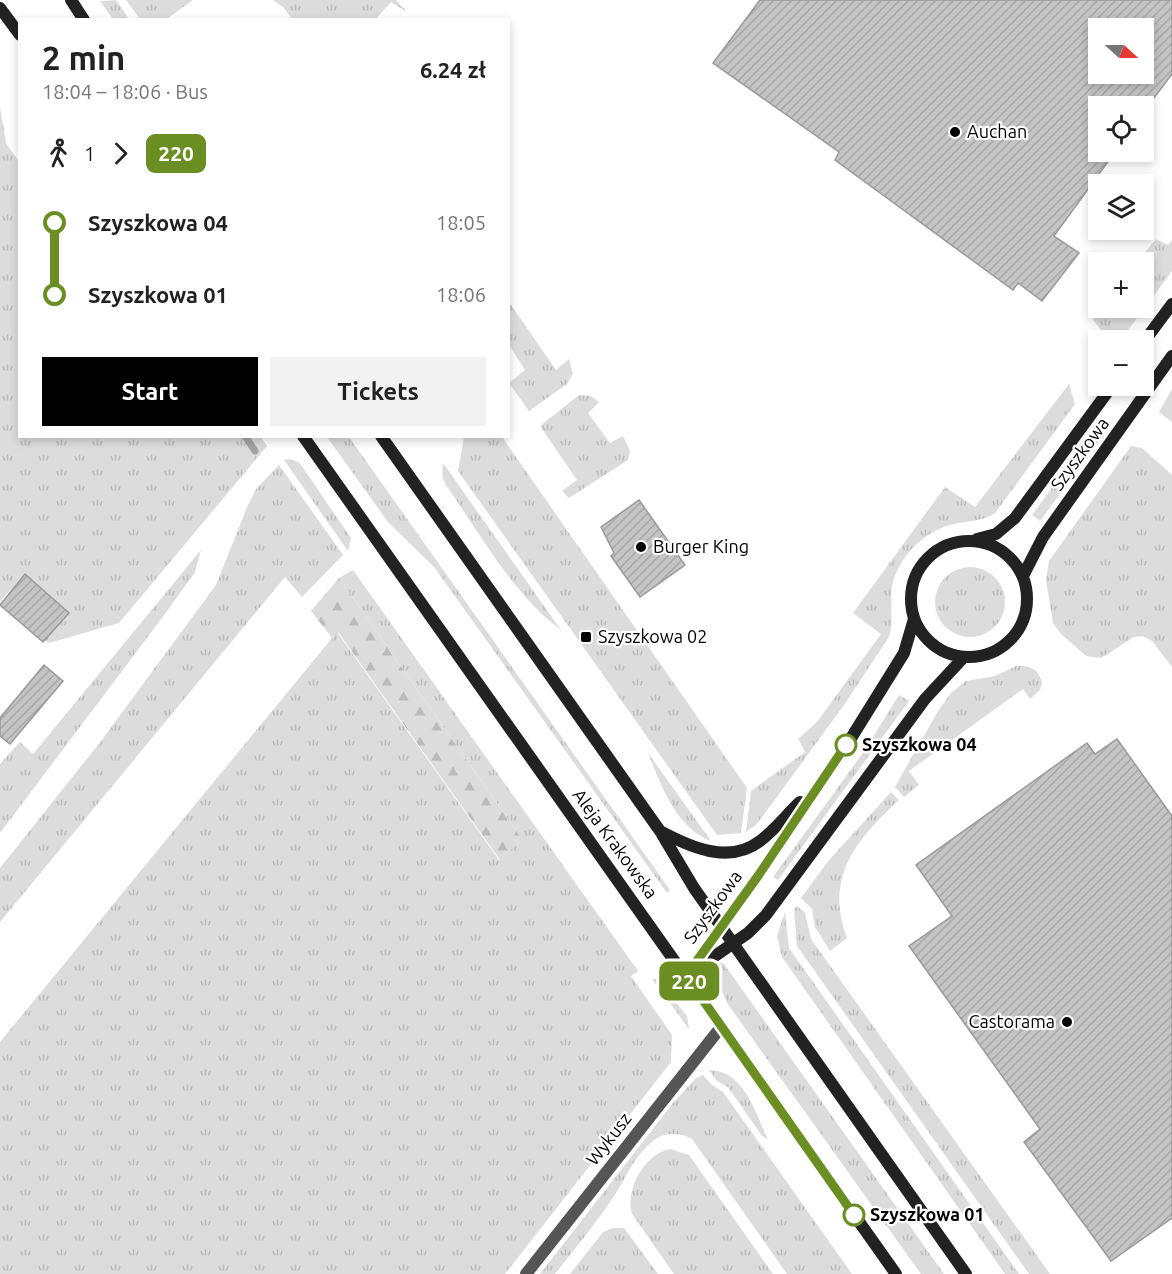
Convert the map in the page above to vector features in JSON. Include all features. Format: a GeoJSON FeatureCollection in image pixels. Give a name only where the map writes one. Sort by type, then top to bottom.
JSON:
{"type":"FeatureCollection","features":[{"type":"Feature","properties":{"kind":"main road"},"geometry":{"type":"LineString","coordinates":[[71,0],[83,18]]}},
{"type":"Feature","properties":{"kind":"main road"},"geometry":{"type":"LineString","coordinates":[[0,8],[18,32]]}},
{"type":"Feature","properties":{"kind":"main road"},"geometry":{"type":"LineString","coordinates":[[1153,330],[1172,304]]}},
{"type":"Feature","properties":{"kind":"main road","name":"Szyszkowa"},"geometry":{"type":"LineString","coordinates":[[1023,576],[1043,537],[1172,356]]}},
{"type":"Feature","properties":{"kind":"main road","name":"Szyszkowa"},"geometry":{"type":"LineString","coordinates":[[974,540],[996,534],[1015,518],[1105,396]]}},
{"type":"Feature","properties":{"kind":"main road","name":"Aleja Krakowska"},"geometry":{"type":"LineString","coordinates":[[304,438],[896,1274]]}},
{"type":"Feature","properties":{"kind":"main road"},"geometry":{"type":"LineString","coordinates":[[382,438],[660,831],[732,944],[966,1274]]}},
{"type":"Feature","properties":{"kind":"main road"},"geometry":{"type":"LineString","coordinates":[[974,540],[990,544],[1004,551],[1015,562],[1023,576],[1027,604],[1018,631],[1007,643],[994,651],[979,656],[964,657],[951,654],[934,645],[920,631],[914,619],[911,590],[922,563],[945,545],[974,540]]}},
{"type":"Feature","properties":{"kind":"main road","name":"Szyszkowa"},"geometry":{"type":"LineString","coordinates":[[686,976],[763,869],[816,786],[848,743],[904,653],[914,619]]}},
{"type":"Feature","properties":{"kind":"main road","name":"Szyszkowa"},"geometry":{"type":"LineString","coordinates":[[686,976],[748,933],[766,915],[925,699],[964,657]]}},
{"type":"Feature","properties":{"kind":"main road"},"geometry":{"type":"LineString","coordinates":[[660,831],[702,850],[723,852],[740,850],[759,842],[816,786]]}},
{"type":"Feature","properties":{"kind":"street","name":"Wykusz"},"geometry":{"type":"LineString","coordinates":[[526,1274],[721,1027]]}},
{"type":"Feature","properties":{"kind":"green space"},"geometry":{"type":"Polygon","coordinates":[[[116,0],[128,18],[112,18],[100,1],[116,0]]]}},
{"type":"Feature","properties":{"kind":"green space"},"geometry":{"type":"Polygon","coordinates":[[[126,0],[193,0],[168,18],[139,18],[126,0]]]}},
{"type":"Feature","properties":{"kind":"green space"},"geometry":{"type":"Polygon","coordinates":[[[273,0],[396,0],[407,12],[391,2],[377,18],[291,18],[283,7],[273,0]]]}},
{"type":"Feature","properties":{"kind":"green space"},"geometry":{"type":"Polygon","coordinates":[[[0,107],[6,143],[18,161],[18,438],[261,438],[267,446],[119,623],[49,643],[45,640],[69,613],[25,575],[0,601],[0,107]]]}},
{"type":"Feature","properties":{"kind":"green space"},"geometry":{"type":"Polygon","coordinates":[[[1156,239],[1168,245],[1172,240],[1172,271],[1154,295],[1154,252],[1145,252],[1156,239]]]}},
{"type":"Feature","properties":{"kind":"green space"},"geometry":{"type":"Polygon","coordinates":[[[510,303],[556,370],[569,359],[573,374],[567,384],[529,411],[510,384],[525,370],[510,347],[510,303]]]}},
{"type":"Feature","properties":{"kind":"green space"},"geometry":{"type":"Polygon","coordinates":[[[1093,318],[1137,318],[1128,330],[1101,330],[1093,318]]]}},
{"type":"Feature","properties":{"kind":"green space"},"geometry":{"type":"Polygon","coordinates":[[[1069,384],[1075,404],[995,513],[973,521],[940,528],[922,539],[907,554],[893,582],[889,637],[844,705],[757,824],[746,832],[751,791],[805,752],[798,739],[817,722],[881,634],[853,613],[945,487],[975,507],[1069,384]]]}},
{"type":"Feature","properties":{"kind":"green space"},"geometry":{"type":"Polygon","coordinates":[[[1172,389],[1172,422],[1159,412],[1172,389]]]}},
{"type":"Feature","properties":{"kind":"green space"},"geometry":{"type":"Polygon","coordinates":[[[579,395],[591,396],[599,402],[588,413],[610,443],[623,436],[630,451],[628,460],[569,498],[562,491],[577,480],[540,426],[579,395]]]}},
{"type":"Feature","properties":{"kind":"green space"},"geometry":{"type":"Polygon","coordinates":[[[1096,427],[1105,433],[1040,521],[1032,515],[1096,427]]]}},
{"type":"Feature","properties":{"kind":"green space"},"geometry":{"type":"Polygon","coordinates":[[[328,438],[350,438],[670,890],[667,893],[434,567],[388,522],[328,438]]]}},
{"type":"Feature","properties":{"kind":"green space"},"geometry":{"type":"Polygon","coordinates":[[[464,438],[503,438],[747,788],[741,833],[717,835],[458,471],[464,438]]]}},
{"type":"Feature","properties":{"kind":"green space"},"geometry":{"type":"Polygon","coordinates":[[[1131,446],[1142,448],[1172,475],[1172,667],[1152,641],[1142,636],[1134,637],[1101,658],[1086,656],[1061,634],[1053,623],[1046,580],[1049,561],[1131,446]]]}},
{"type":"Feature","properties":{"kind":"green space"},"geometry":{"type":"Polygon","coordinates":[[[284,460],[299,462],[351,538],[348,551],[284,460]]]}},
{"type":"Feature","properties":{"kind":"green space"},"geometry":{"type":"Polygon","coordinates":[[[443,463],[561,630],[528,600],[498,562],[446,485],[442,476],[443,463]]]}},
{"type":"Feature","properties":{"kind":"green space"},"geometry":{"type":"Polygon","coordinates":[[[279,465],[343,555],[302,597],[285,577],[0,922],[0,868],[101,741],[216,585],[256,489],[279,465]]]}},
{"type":"Feature","properties":{"kind":"green space"},"geometry":{"type":"Polygon","coordinates":[[[201,550],[195,572],[0,833],[0,764],[20,742],[33,754],[201,550]]]}},
{"type":"Feature","properties":{"kind":"green space"},"geometry":{"type":"Polygon","coordinates":[[[970,567],[983,570],[995,577],[1002,589],[1005,602],[1002,615],[995,627],[983,634],[970,637],[957,634],[945,627],[938,615],[935,602],[938,589],[945,577],[957,570],[970,567]]]}},
{"type":"Feature","properties":{"kind":"green space"},"geometry":{"type":"Polygon","coordinates":[[[353,570],[638,971],[631,976],[672,1035],[671,1062],[505,1274],[0,1274],[0,1042],[337,632],[499,860],[522,839],[339,578],[353,570]]]}},
{"type":"Feature","properties":{"kind":"green space"},"geometry":{"type":"Polygon","coordinates":[[[339,578],[522,839],[500,860],[338,632],[332,638],[311,611],[339,578]]]}},
{"type":"Feature","properties":{"kind":"green space"},"geometry":{"type":"Polygon","coordinates":[[[1016,666],[1029,667],[1036,671],[1041,678],[1040,690],[1030,699],[1023,689],[909,771],[919,785],[904,797],[895,787],[938,711],[951,693],[966,681],[995,676],[1016,666]]]}},
{"type":"Feature","properties":{"kind":"green space"},"geometry":{"type":"Polygon","coordinates":[[[899,695],[909,701],[778,880],[773,877],[865,750],[899,695]]]}},
{"type":"Feature","properties":{"kind":"green space"},"geometry":{"type":"Polygon","coordinates":[[[648,753],[711,841],[699,835],[679,816],[664,791],[648,753]]]}},
{"type":"Feature","properties":{"kind":"green space"},"geometry":{"type":"Polygon","coordinates":[[[891,792],[899,800],[870,830],[848,861],[839,896],[847,938],[830,951],[815,927],[812,909],[801,898],[829,860],[891,792]]]}},
{"type":"Feature","properties":{"kind":"green space"},"geometry":{"type":"Polygon","coordinates":[[[797,906],[805,913],[811,939],[1050,1274],[1029,1274],[797,946],[794,909],[797,906]]]}},
{"type":"Feature","properties":{"kind":"green space"},"geometry":{"type":"Polygon","coordinates":[[[785,912],[789,948],[1019,1274],[1005,1274],[782,957],[777,936],[785,912]]]}},
{"type":"Feature","properties":{"kind":"green space"},"geometry":{"type":"Polygon","coordinates":[[[719,962],[724,964],[944,1274],[921,1274],[727,1003],[719,985],[719,962]]]}},
{"type":"Feature","properties":{"kind":"green space"},"geometry":{"type":"Polygon","coordinates":[[[652,979],[657,979],[687,1016],[689,1029],[652,979]]]}},
{"type":"Feature","properties":{"kind":"green space"},"geometry":{"type":"Polygon","coordinates":[[[709,1070],[721,1072],[740,1085],[753,1106],[768,1140],[762,1136],[728,1087],[717,1081],[709,1070]]]}},
{"type":"Feature","properties":{"kind":"green space"},"geometry":{"type":"Polygon","coordinates":[[[703,1075],[723,1092],[852,1274],[787,1274],[692,1139],[672,1134],[657,1138],[647,1146],[632,1165],[602,1214],[555,1274],[540,1274],[673,1103],[696,1078],[703,1075]]]}},
{"type":"Feature","properties":{"kind":"green space"},"geometry":{"type":"Polygon","coordinates":[[[670,1149],[689,1155],[773,1274],[674,1274],[632,1214],[631,1205],[634,1184],[645,1165],[661,1152],[670,1149]]]}},
{"type":"Feature","properties":{"kind":"green space"},"geometry":{"type":"Polygon","coordinates":[[[613,1228],[624,1228],[658,1274],[570,1274],[603,1232],[613,1228]]]}},
{"type":"Feature","properties":{"kind":"building","name":"Auchan"},"geometry":{"type":"Polygon","coordinates":[[[760,0],[1172,0],[1172,74],[1154,98],[1154,96],[1088,96],[1088,162],[1108,162],[1099,174],[1088,174],[1088,189],[1054,236],[1079,253],[1042,301],[1018,283],[1013,290],[835,160],[839,152],[713,63],[760,0]]]}},
{"type":"Feature","properties":{"kind":"building","name":"Burger King"},"geometry":{"type":"Polygon","coordinates":[[[639,500],[685,565],[640,597],[611,556],[614,553],[601,527],[639,500]]]}},
{"type":"Feature","properties":{"kind":"building"},"geometry":{"type":"Polygon","coordinates":[[[25,574],[69,613],[43,642],[0,605],[25,574]]]}},
{"type":"Feature","properties":{"kind":"building"},"geometry":{"type":"Polygon","coordinates":[[[44,665],[63,681],[10,744],[0,736],[0,718],[44,665]]]}},
{"type":"Feature","properties":{"kind":"building","name":"Castorama"},"geometry":{"type":"Polygon","coordinates":[[[1117,739],[1172,816],[1172,1218],[1111,1261],[1024,1142],[1040,1129],[909,946],[952,916],[916,865],[1087,743],[1095,754],[1117,739]]]}},
{"type":"Feature","properties":{"kind":"waterway"},"geometry":{"type":"LineString","coordinates":[[246,438],[255,451]]}},
{"type":"Feature","properties":{"kind":"bus line","name":"220"},"geometry":{"type":"LineString","coordinates":[[846,745],[816,786],[768,862],[686,976],[854,1215]]}},
{"type":"Feature","properties":{"kind":"place","name":"Auchan"},"geometry":{"type":"Point","coordinates":[955,132]}},
{"type":"Feature","properties":{"kind":"place","name":"Burger King"},"geometry":{"type":"Point","coordinates":[641,547]}},
{"type":"Feature","properties":{"kind":"place","name":"Szyszkowa 02"},"geometry":{"type":"Point","coordinates":[586,637]}},
{"type":"Feature","properties":{"kind":"place","name":"Szyszkowa 04"},"geometry":{"type":"Point","coordinates":[846,745]}},
{"type":"Feature","properties":{"kind":"place","name":"Castorama"},"geometry":{"type":"Point","coordinates":[1067,1022]}},
{"type":"Feature","properties":{"kind":"place","name":"Szyszkowa 01"},"geometry":{"type":"Point","coordinates":[854,1215]}}]}
